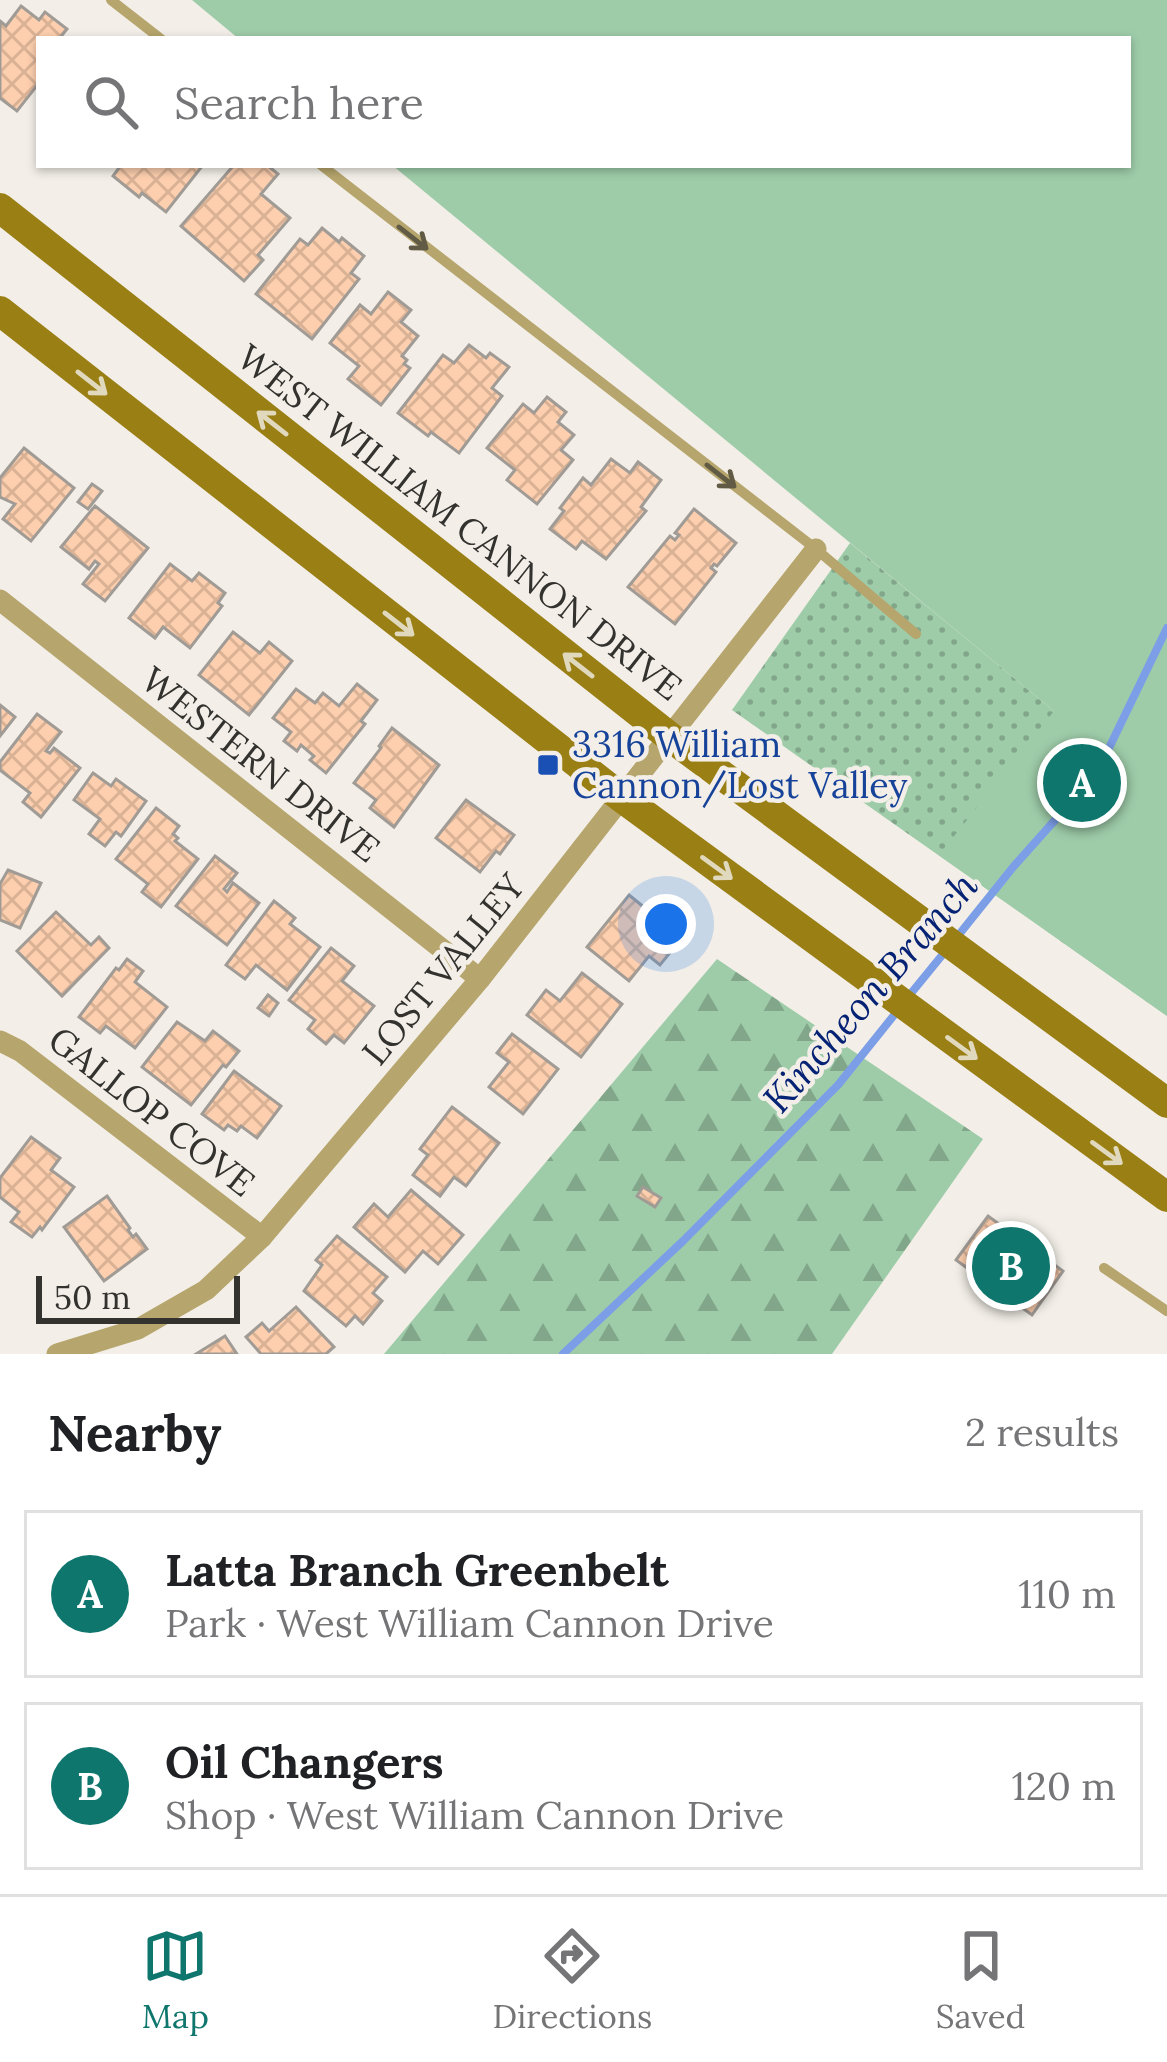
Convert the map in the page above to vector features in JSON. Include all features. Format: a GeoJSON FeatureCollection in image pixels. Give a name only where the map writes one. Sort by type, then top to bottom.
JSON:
{"type":"FeatureCollection","features":[{"type":"Feature","properties":{"kind":"main road","name":"WEST WILLIAM CANNON DRIVE"},"geometry":{"type":"LineString","coordinates":[[0,208],[670,737],[1167,1103]]}},
{"type":"Feature","properties":{"kind":"main road"},"geometry":{"type":"LineString","coordinates":[[0,311],[622,799],[1056,1116],[1164,1188]]}},
{"type":"Feature","properties":{"kind":"street","name":"LOST VALLEY"},"geometry":{"type":"LineString","coordinates":[[57,1354],[138,1329],[206,1290],[262,1237],[480,979],[816,549]]}},
{"type":"Feature","properties":{"kind":"street","name":"WESTERN DRIVE"},"geometry":{"type":"LineString","coordinates":[[0,600],[480,979]]}},
{"type":"Feature","properties":{"kind":"street","name":"GALLOP COVE"},"geometry":{"type":"LineString","coordinates":[[0,1040],[262,1237]]}},
{"type":"Feature","properties":{"kind":"lane"},"geometry":{"type":"LineString","coordinates":[[111,0],[157,36]]}},
{"type":"Feature","properties":{"kind":"lane"},"geometry":{"type":"LineString","coordinates":[[325,168],[816,549],[916,634]]}},
{"type":"Feature","properties":{"kind":"lane"},"geometry":{"type":"LineString","coordinates":[[1104,1268],[1167,1312]]}},
{"type":"Feature","properties":{"kind":"green space"},"geometry":{"type":"Polygon","coordinates":[[[192,0],[1167,0],[1167,1016],[939,855],[1054,711],[396,168],[1131,168],[1131,36],[235,36],[192,0]]]}},
{"type":"Feature","properties":{"kind":"green space"},"geometry":{"type":"Polygon","coordinates":[[[850,543],[1054,711],[1167,1016],[732,710],[850,543]]]}},
{"type":"Feature","properties":{"kind":"green space"},"geometry":{"type":"Polygon","coordinates":[[[717,959],[983,1139],[832,1354],[384,1354],[717,959]]]}},
{"type":"Feature","properties":{"kind":"building"},"geometry":{"type":"Polygon","coordinates":[[[21,6],[39,20],[45,12],[67,29],[61,36],[36,36],[36,87],[17,111],[0,98],[0,21],[6,26],[21,6]]]}},
{"type":"Feature","properties":{"kind":"building"},"geometry":{"type":"Polygon","coordinates":[[[119,168],[201,168],[166,212],[113,176],[119,168]]]}},
{"type":"Feature","properties":{"kind":"building"},"geometry":{"type":"Polygon","coordinates":[[[231,168],[271,168],[278,174],[261,194],[290,218],[258,255],[263,260],[244,281],[181,226],[231,168]]]}},
{"type":"Feature","properties":{"kind":"building"},"geometry":{"type":"Polygon","coordinates":[[[322,228],[364,256],[351,273],[359,279],[312,339],[256,294],[300,239],[308,245],[322,228]]]}},
{"type":"Feature","properties":{"kind":"building"},"geometry":{"type":"Polygon","coordinates":[[[388,292],[411,310],[401,322],[418,336],[402,356],[410,368],[381,405],[348,379],[359,366],[330,343],[360,305],[371,314],[388,292]]]}},
{"type":"Feature","properties":{"kind":"building"},"geometry":{"type":"Polygon","coordinates":[[[469,345],[509,367],[492,388],[502,396],[459,453],[398,413],[443,355],[454,363],[469,345]]]}},
{"type":"Feature","properties":{"kind":"building"},"geometry":{"type":"Polygon","coordinates":[[[547,397],[566,412],[558,422],[574,435],[561,450],[573,460],[537,504],[507,480],[515,470],[487,448],[523,404],[534,413],[547,397]]]}},
{"type":"Feature","properties":{"kind":"building"},"geometry":{"type":"Polygon","coordinates":[[[24,448],[74,488],[31,541],[3,519],[15,504],[0,497],[0,478],[24,448]]]}},
{"type":"Feature","properties":{"kind":"building"},"geometry":{"type":"Polygon","coordinates":[[[611,459],[630,473],[638,462],[661,480],[641,507],[646,511],[606,559],[582,541],[576,549],[550,529],[583,478],[591,485],[611,459]]]}},
{"type":"Feature","properties":{"kind":"building"},"geometry":{"type":"Polygon","coordinates":[[[92,484],[102,491],[88,509],[78,502],[92,484]]]}},
{"type":"Feature","properties":{"kind":"building"},"geometry":{"type":"Polygon","coordinates":[[[95,506],[148,548],[105,601],[83,584],[99,564],[95,561],[89,569],[61,547],[95,506]]]}},
{"type":"Feature","properties":{"kind":"building"},"geometry":{"type":"Polygon","coordinates":[[[694,509],[736,543],[714,564],[711,568],[716,572],[675,624],[628,587],[670,536],[675,540],[679,535],[675,533],[694,509]]]}},
{"type":"Feature","properties":{"kind":"building"},"geometry":{"type":"Polygon","coordinates":[[[170,564],[192,581],[199,573],[225,593],[218,603],[222,606],[190,648],[163,627],[155,638],[129,618],[170,564]]]}},
{"type":"Feature","properties":{"kind":"building"},"geometry":{"type":"Polygon","coordinates":[[[233,632],[260,653],[269,642],[292,661],[249,715],[199,675],[233,632]]]}},
{"type":"Feature","properties":{"kind":"building"},"geometry":{"type":"Polygon","coordinates":[[[357,684],[377,700],[361,721],[365,724],[326,773],[301,745],[297,751],[284,741],[291,732],[273,718],[296,689],[315,703],[323,693],[339,706],[357,684]]]}},
{"type":"Feature","properties":{"kind":"building"},"geometry":{"type":"Polygon","coordinates":[[[0,705],[15,717],[0,736],[0,705]]]}},
{"type":"Feature","properties":{"kind":"building"},"geometry":{"type":"Polygon","coordinates":[[[37,714],[61,732],[46,751],[54,748],[80,768],[41,817],[23,802],[30,793],[0,770],[0,762],[37,714]]]}},
{"type":"Feature","properties":{"kind":"building"},"geometry":{"type":"Polygon","coordinates":[[[392,728],[439,765],[394,827],[370,808],[376,800],[354,783],[392,728]]]}},
{"type":"Feature","properties":{"kind":"building"},"geometry":{"type":"Polygon","coordinates":[[[93,773],[111,786],[116,779],[146,801],[121,836],[116,832],[105,846],[89,834],[100,819],[74,800],[93,773]]]}},
{"type":"Feature","properties":{"kind":"building"},"geometry":{"type":"Polygon","coordinates":[[[466,800],[514,835],[480,872],[436,838],[466,800]]]}},
{"type":"Feature","properties":{"kind":"building"},"geometry":{"type":"Polygon","coordinates":[[[156,808],[179,826],[173,834],[178,838],[175,841],[198,859],[161,907],[142,892],[148,884],[116,859],[156,808]]]}},
{"type":"Feature","properties":{"kind":"building"},"geometry":{"type":"Polygon","coordinates":[[[215,856],[237,873],[224,889],[227,892],[233,883],[259,903],[227,945],[176,906],[215,856]]]}},
{"type":"Feature","properties":{"kind":"building"},"geometry":{"type":"Polygon","coordinates":[[[8,870],[41,883],[20,928],[0,920],[0,884],[8,870]]]}},
{"type":"Feature","properties":{"kind":"building"},"geometry":{"type":"Polygon","coordinates":[[[629,895],[682,938],[660,965],[649,956],[629,981],[587,947],[629,895]]]}},
{"type":"Feature","properties":{"kind":"building"},"geometry":{"type":"Polygon","coordinates":[[[274,901],[295,918],[290,924],[320,947],[287,990],[256,965],[245,979],[226,965],[274,901]]]}},
{"type":"Feature","properties":{"kind":"building"},"geometry":{"type":"Polygon","coordinates":[[[56,912],[91,945],[99,937],[109,948],[62,996],[17,951],[56,912]]]}},
{"type":"Feature","properties":{"kind":"building"},"geometry":{"type":"Polygon","coordinates":[[[331,948],[354,966],[342,981],[374,1006],[344,1043],[334,1035],[326,1044],[308,1029],[315,1020],[289,1000],[331,948]]]}},
{"type":"Feature","properties":{"kind":"building"},"geometry":{"type":"Polygon","coordinates":[[[127,959],[143,971],[135,982],[167,1007],[135,1048],[106,1026],[100,1033],[79,1017],[127,959]]]}},
{"type":"Feature","properties":{"kind":"building"},"geometry":{"type":"Polygon","coordinates":[[[582,973],[622,1004],[581,1057],[527,1015],[546,990],[560,1001],[582,973]]]}},
{"type":"Feature","properties":{"kind":"building"},"geometry":{"type":"Polygon","coordinates":[[[268,995],[278,1003],[269,1016],[258,1008],[268,995]]]}},
{"type":"Feature","properties":{"kind":"building"},"geometry":{"type":"Polygon","coordinates":[[[177,1022],[205,1041],[213,1031],[239,1051],[191,1105],[142,1067],[177,1022]]]}},
{"type":"Feature","properties":{"kind":"building"},"geometry":{"type":"Polygon","coordinates":[[[512,1034],[558,1069],[523,1114],[489,1087],[509,1062],[497,1053],[512,1034]]]}},
{"type":"Feature","properties":{"kind":"building"},"geometry":{"type":"Polygon","coordinates":[[[234,1071],[281,1106],[257,1138],[241,1126],[237,1131],[228,1125],[224,1130],[202,1114],[234,1071]]]}},
{"type":"Feature","properties":{"kind":"building"},"geometry":{"type":"Polygon","coordinates":[[[452,1107],[499,1143],[466,1186],[454,1177],[440,1196],[413,1175],[428,1155],[420,1149],[452,1107]]]}},
{"type":"Feature","properties":{"kind":"building"},"geometry":{"type":"Polygon","coordinates":[[[31,1137],[60,1158],[51,1170],[74,1187],[32,1237],[11,1222],[19,1212],[0,1197],[0,1178],[31,1137]]]}},
{"type":"Feature","properties":{"kind":"building"},"geometry":{"type":"Polygon","coordinates":[[[643,1187],[661,1198],[655,1207],[637,1196],[643,1187]]]}},
{"type":"Feature","properties":{"kind":"building"},"geometry":{"type":"Polygon","coordinates":[[[411,1190],[463,1235],[438,1264],[423,1251],[405,1272],[354,1227],[374,1204],[388,1217],[411,1190]]]}},
{"type":"Feature","properties":{"kind":"building"},"geometry":{"type":"Polygon","coordinates":[[[107,1196],[133,1237],[136,1234],[147,1249],[104,1281],[64,1227],[107,1196]]]}},
{"type":"Feature","properties":{"kind":"building"},"geometry":{"type":"Polygon","coordinates":[[[988,1216],[1063,1271],[1032,1315],[956,1260],[988,1216]]]}},
{"type":"Feature","properties":{"kind":"building"},"geometry":{"type":"Polygon","coordinates":[[[337,1236],[387,1277],[373,1293],[382,1301],[363,1324],[355,1316],[346,1326],[304,1291],[322,1265],[316,1260],[337,1236]]]}},
{"type":"Feature","properties":{"kind":"building"},"geometry":{"type":"Polygon","coordinates":[[[296,1307],[334,1347],[326,1354],[261,1354],[246,1337],[262,1323],[269,1331],[296,1307]]]}},
{"type":"Feature","properties":{"kind":"building"},"geometry":{"type":"Polygon","coordinates":[[[225,1336],[237,1354],[196,1354],[225,1336]]]}},
{"type":"Feature","properties":{"kind":"waterway","name":"Kincheon Branch"},"geometry":{"type":"LineString","coordinates":[[957,937],[1089,782],[1167,628]]}},
{"type":"Feature","properties":{"kind":"waterway","name":"Kincheon Branch"},"geometry":{"type":"LineString","coordinates":[[908,997],[948,948]]}},
{"type":"Feature","properties":{"kind":"waterway","name":"Kincheon Branch"},"geometry":{"type":"LineString","coordinates":[[563,1354],[838,1085],[899,1009]]}},
{"type":"Feature","properties":{"kind":"place","name":"3316 William Cannon/Lost Valley"},"geometry":{"type":"Point","coordinates":[548,765]}},
{"type":"Feature","properties":{"kind":"place","name":"Latta Branch Greenbelt"},"geometry":{"type":"Point","coordinates":[1082,783]}},
{"type":"Feature","properties":{"kind":"place","name":"Oil Changers"},"geometry":{"type":"Point","coordinates":[1011,1266]}}]}
